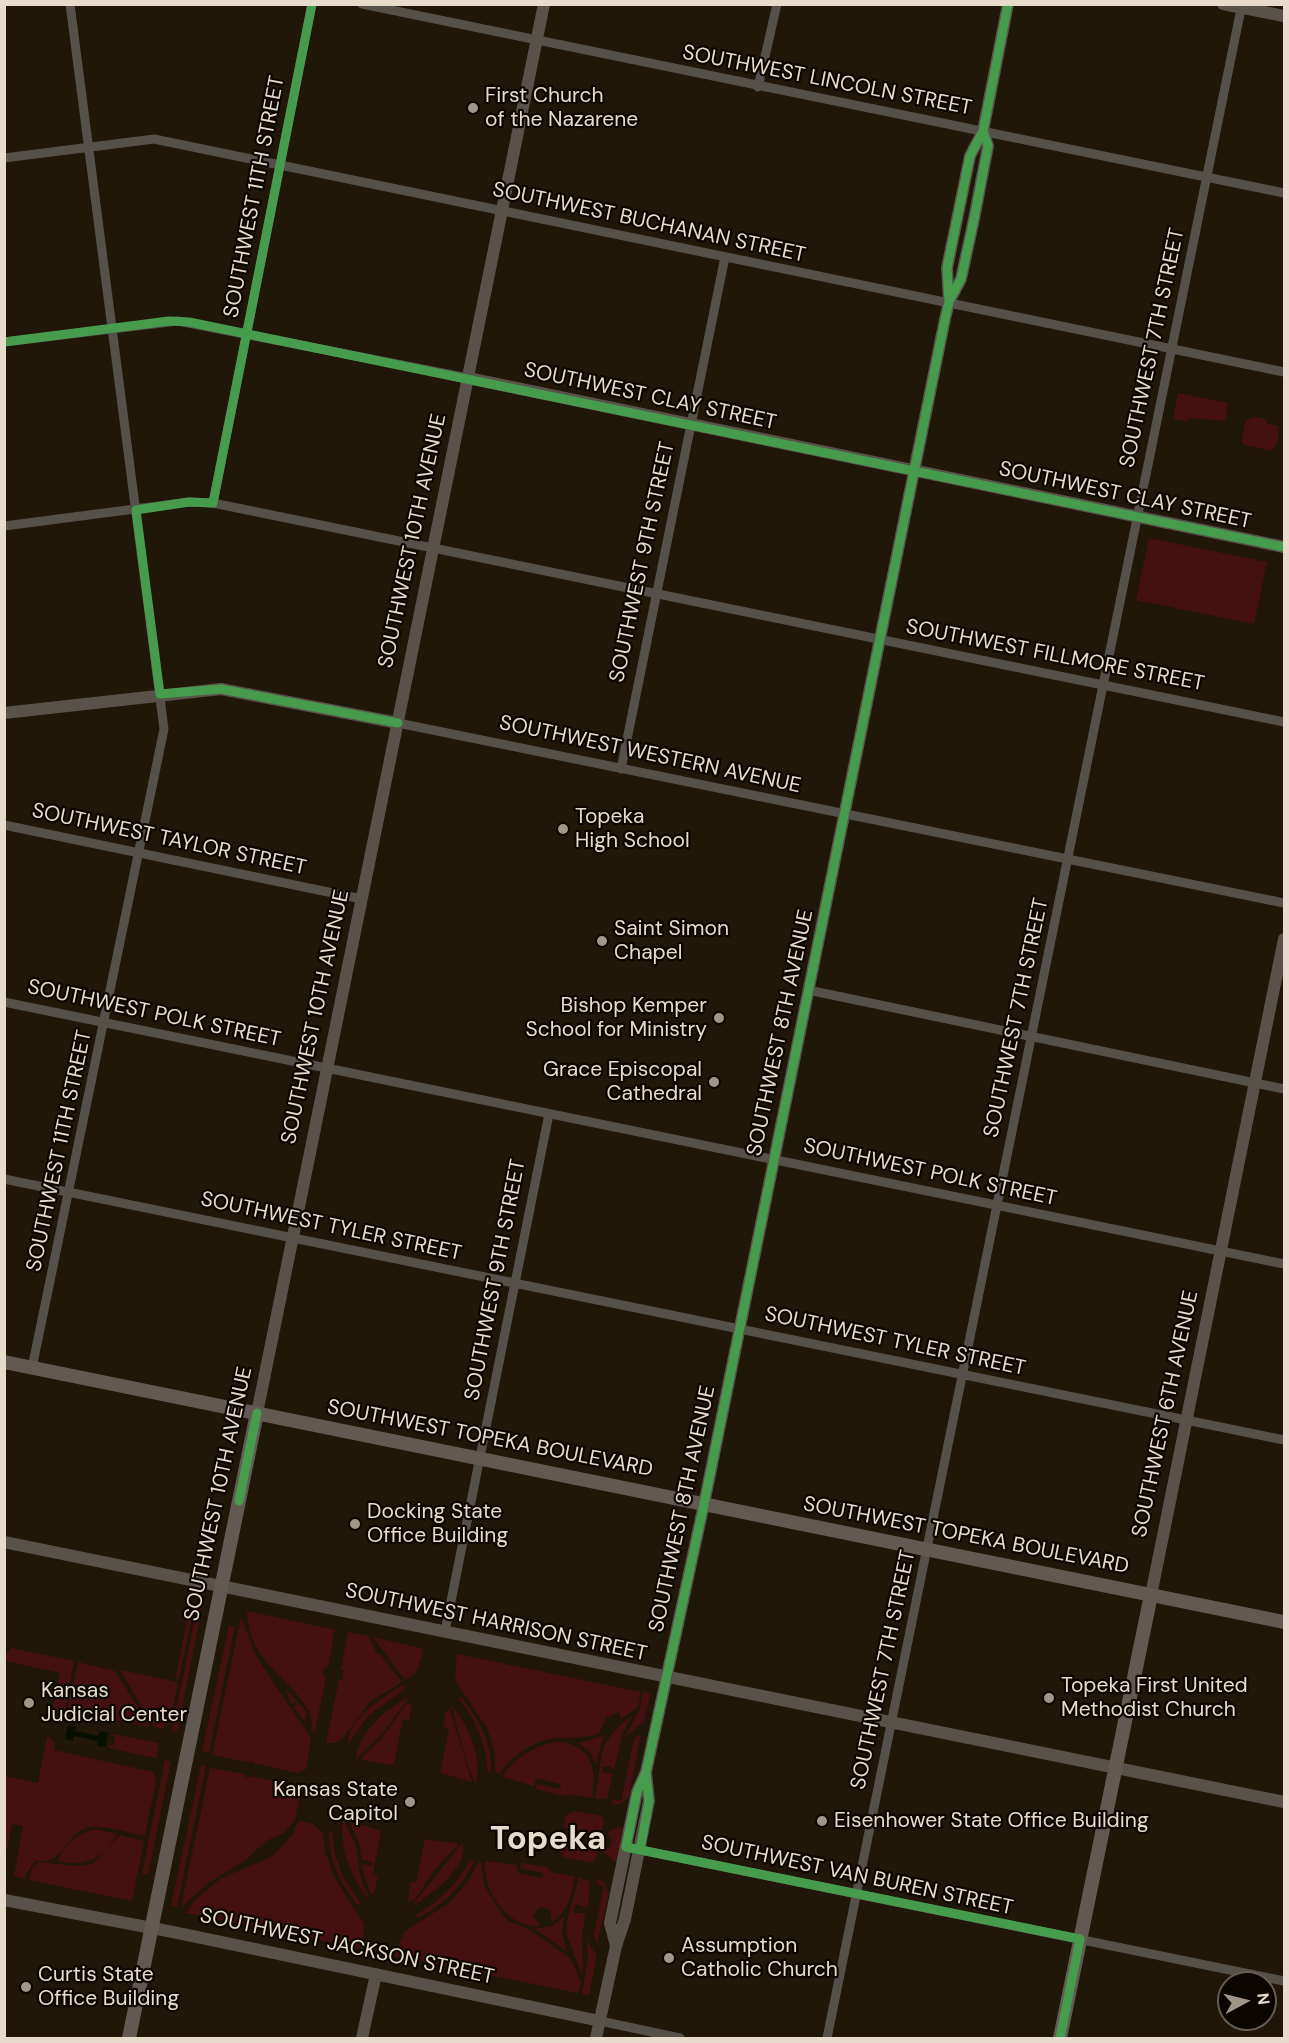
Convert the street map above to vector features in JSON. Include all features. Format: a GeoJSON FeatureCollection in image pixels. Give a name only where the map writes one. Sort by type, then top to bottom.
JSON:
{"type":"FeatureCollection","features":[{"type":"Feature","properties":{"kind":"main road","name":"SOUTHWEST 10TH AVENUE"},"geometry":{"type":"LineString","coordinates":[[129,2038],[544,4]]}},
{"type":"Feature","properties":{"kind":"main road","name":"SOUTHWEST 8TH AVENUE"},"geometry":{"type":"LineString","coordinates":[[616,1946],[610,1923],[637,1792],[646,1772],[704,1504],[949,302],[961,279],[974,219],[988,146],[983,131],[1008,4]]}},
{"type":"Feature","properties":{"kind":"main road"},"geometry":{"type":"LineString","coordinates":[[1223,4],[1284,16]]}},
{"type":"Feature","properties":{"kind":"main road","name":"SOUTHWEST CLAY STREET"},"geometry":{"type":"LineString","coordinates":[[468,378],[1284,547]]}},
{"type":"Feature","properties":{"kind":"main road","name":"SOUTHWEST WESTERN AVENUE"},"geometry":{"type":"LineString","coordinates":[[4,713],[221,689],[398,723]]}},
{"type":"Feature","properties":{"kind":"main road","name":"SOUTHWEST 6TH AVENUE"},"geometry":{"type":"LineString","coordinates":[[1060,2038],[1284,939]]}},
{"type":"Feature","properties":{"kind":"main road","name":"SOUTHWEST TOPEKA BOULEVARD"},"geometry":{"type":"LineString","coordinates":[[4,1362],[1284,1622]]}},
{"type":"Feature","properties":{"kind":"main road","name":"SOUTHWEST HARRISON STREET"},"geometry":{"type":"LineString","coordinates":[[4,1542],[1284,1802]]}},
{"type":"Feature","properties":{"kind":"main road","name":"SOUTHWEST 8TH AVENUE"},"geometry":{"type":"LineString","coordinates":[[596,2038],[616,1946],[626,1919],[640,1850],[649,1801],[646,1772]]}},
{"type":"Feature","properties":{"kind":"main road","name":"SOUTHWEST JACKSON STREET"},"geometry":{"type":"LineString","coordinates":[[4,1900],[152,1928],[600,2021]]}},
{"type":"Feature","properties":{"kind":"main road"},"geometry":{"type":"LineString","coordinates":[[362,2038],[376,1974]]}},
{"type":"Feature","properties":{"kind":"street","name":"SOUTHWEST 11TH STREET"},"geometry":{"type":"LineString","coordinates":[[32,1368],[164,729],[70,4]]}},
{"type":"Feature","properties":{"kind":"street","name":"SOUTHWEST 11TH STREET"},"geometry":{"type":"LineString","coordinates":[[213,503],[312,4]]}},
{"type":"Feature","properties":{"kind":"street","name":"SOUTHWEST LINCOLN STREET"},"geometry":{"type":"LineString","coordinates":[[362,4],[1284,193]]}},
{"type":"Feature","properties":{"kind":"street"},"geometry":{"type":"LineString","coordinates":[[758,87],[777,4]]}},
{"type":"Feature","properties":{"kind":"street","name":"SOUTHWEST 7TH STREET"},"geometry":{"type":"LineString","coordinates":[[826,2038],[1241,6]]}},
{"type":"Feature","properties":{"kind":"street","name":"SOUTHWEST BUCHANAN STREET"},"geometry":{"type":"LineString","coordinates":[[4,158],[154,139],[1284,372]]}},
{"type":"Feature","properties":{"kind":"street","name":"SOUTHWEST 9TH STREET"},"geometry":{"type":"LineString","coordinates":[[621,769],[725,257]]}},
{"type":"Feature","properties":{"kind":"street","name":"SOUTHWEST CLAY STREET"},"geometry":{"type":"LineString","coordinates":[[4,342],[178,321],[468,378]]}},
{"type":"Feature","properties":{"kind":"street","name":"SOUTHWEST FILLMORE STREET"},"geometry":{"type":"LineString","coordinates":[[4,526],[189,502],[213,503],[1284,722]]}},
{"type":"Feature","properties":{"kind":"street","name":"SOUTHWEST WESTERN AVENUE"},"geometry":{"type":"LineString","coordinates":[[398,723],[1067,861],[1284,903]]}},
{"type":"Feature","properties":{"kind":"street","name":"SOUTHWEST TAYLOR STREET"},"geometry":{"type":"LineString","coordinates":[[4,825],[362,898]]}},
{"type":"Feature","properties":{"kind":"street"},"geometry":{"type":"LineString","coordinates":[[808,990],[1284,1089]]}},
{"type":"Feature","properties":{"kind":"street","name":"SOUTHWEST POLK STREET"},"geometry":{"type":"LineString","coordinates":[[4,1002],[1284,1264]]}},
{"type":"Feature","properties":{"kind":"street","name":"SOUTHWEST 9TH STREET"},"geometry":{"type":"LineString","coordinates":[[445,1631],[549,1114]]}},
{"type":"Feature","properties":{"kind":"street","name":"SOUTHWEST TYLER STREET"},"geometry":{"type":"LineString","coordinates":[[4,1179],[1284,1440]]}},
{"type":"Feature","properties":{"kind":"street","name":"SOUTHWEST VAN BUREN STREET"},"geometry":{"type":"LineString","coordinates":[[626,1847],[1284,1981]]}},
{"type":"Feature","properties":{"kind":"street","name":"SOUTHWEST JACKSON STREET"},"geometry":{"type":"LineString","coordinates":[[600,2021],[680,2038]]}},
{"type":"Feature","properties":{"kind":"shaded area"},"geometry":{"type":"Polygon","coordinates":[[[1178,393],[1228,403],[1225,421],[1189,418],[1188,422],[1173,419],[1178,393]]]}},
{"type":"Feature","properties":{"kind":"shaded area"},"geometry":{"type":"Polygon","coordinates":[[[1256,417],[1267,419],[1266,424],[1278,426],[1278,442],[1272,451],[1241,442],[1246,420],[1256,417]]]}},
{"type":"Feature","properties":{"kind":"shaded area"},"geometry":{"type":"Polygon","coordinates":[[[1149,538],[1267,562],[1254,624],[1136,600],[1149,538]]]}},
{"type":"Feature","properties":{"kind":"shaded area"},"geometry":{"type":"Polygon","coordinates":[[[198,1602],[203,1603],[177,1732],[172,1731],[198,1602]]]}},
{"type":"Feature","properties":{"kind":"shaded area"},"geometry":{"type":"Polygon","coordinates":[[[247,1611],[336,1630],[332,1635],[328,1667],[324,1667],[323,1676],[326,1677],[314,1735],[307,1708],[261,1655],[254,1643],[249,1629],[247,1611]]]}},
{"type":"Feature","properties":{"kind":"shaded area"},"geometry":{"type":"Polygon","coordinates":[[[193,1612],[179,1679],[175,1679],[188,1615],[193,1612]]]}},
{"type":"Feature","properties":{"kind":"shaded area"},"geometry":{"type":"Polygon","coordinates":[[[241,1617],[257,1658],[311,1740],[306,1769],[298,1773],[253,1763],[253,1761],[247,1762],[212,1755],[241,1617]]]}},
{"type":"Feature","properties":{"kind":"shaded area"},"geometry":{"type":"Polygon","coordinates":[[[229,1625],[235,1627],[209,1753],[202,1751],[229,1625]]]}},
{"type":"Feature","properties":{"kind":"shaded area"},"geometry":{"type":"Polygon","coordinates":[[[348,1632],[369,1636],[377,1654],[379,1653],[402,1682],[370,1702],[342,1739],[335,1743],[326,1743],[339,1680],[342,1680],[344,1670],[341,1670],[348,1632]]]}},
{"type":"Feature","properties":{"kind":"shaded area"},"geometry":{"type":"Polygon","coordinates":[[[373,1637],[424,1649],[416,1673],[405,1680],[373,1637]]]}},
{"type":"Feature","properties":{"kind":"shaded area"},"geometry":{"type":"Polygon","coordinates":[[[11,1648],[74,1661],[65,1711],[62,1711],[60,1718],[50,1720],[60,1673],[5,1661],[5,1652],[8,1653],[11,1648]]]}},
{"type":"Feature","properties":{"kind":"shaded area"},"geometry":{"type":"Polygon","coordinates":[[[457,1654],[641,1692],[638,1707],[621,1719],[619,1712],[606,1718],[598,1734],[593,1736],[556,1738],[539,1742],[523,1750],[499,1775],[495,1770],[495,1753],[487,1728],[455,1680],[457,1654]]]}},
{"type":"Feature","properties":{"kind":"shaded area"},"geometry":{"type":"Polygon","coordinates":[[[78,1662],[115,1671],[151,1727],[67,1711],[78,1662]]]}},
{"type":"Feature","properties":{"kind":"shaded area"},"geometry":{"type":"Polygon","coordinates":[[[120,1670],[178,1682],[170,1723],[162,1729],[153,1726],[120,1670]]]}},
{"type":"Feature","properties":{"kind":"shaded area"},"geometry":{"type":"Polygon","coordinates":[[[403,1685],[405,1689],[369,1715],[348,1744],[353,1726],[360,1718],[377,1702],[403,1685]]]}},
{"type":"Feature","properties":{"kind":"shaded area"},"geometry":{"type":"Polygon","coordinates":[[[286,1689],[307,1712],[305,1722],[293,1707],[297,1704],[295,1702],[291,1704],[286,1689]]]}},
{"type":"Feature","properties":{"kind":"shaded area"},"geometry":{"type":"Polygon","coordinates":[[[643,1692],[651,1694],[644,1721],[624,1738],[639,1711],[643,1692]]]}},
{"type":"Feature","properties":{"kind":"shaded area"},"geometry":{"type":"Polygon","coordinates":[[[409,1697],[383,1733],[355,1760],[362,1740],[374,1722],[390,1708],[409,1697]]]}},
{"type":"Feature","properties":{"kind":"shaded area"},"geometry":{"type":"Polygon","coordinates":[[[461,1697],[484,1732],[490,1752],[491,1773],[488,1772],[479,1734],[471,1716],[459,1699],[461,1697]]]}},
{"type":"Feature","properties":{"kind":"shaded area"},"geometry":{"type":"Polygon","coordinates":[[[407,1703],[412,1706],[409,1720],[403,1719],[394,1764],[387,1765],[360,1759],[380,1740],[407,1703]]]}},
{"type":"Feature","properties":{"kind":"shaded area"},"geometry":{"type":"Polygon","coordinates":[[[452,1706],[473,1743],[477,1763],[476,1785],[464,1754],[452,1706]]]}},
{"type":"Feature","properties":{"kind":"shaded area"},"geometry":{"type":"Polygon","coordinates":[[[450,1710],[472,1782],[440,1773],[449,1729],[443,1726],[445,1713],[450,1710]]]}},
{"type":"Feature","properties":{"kind":"shaded area"},"geometry":{"type":"Polygon","coordinates":[[[634,1714],[623,1732],[614,1770],[610,1766],[602,1767],[603,1773],[613,1773],[607,1799],[595,1799],[606,1742],[621,1724],[634,1714]]]}},
{"type":"Feature","properties":{"kind":"shaded area"},"geometry":{"type":"Polygon","coordinates":[[[68,1725],[76,1727],[75,1731],[98,1736],[100,1731],[108,1733],[105,1747],[97,1746],[98,1741],[74,1736],[73,1741],[65,1739],[68,1725]]]}},
{"type":"Feature","properties":{"kind":"shaded area"},"geometry":{"type":"Polygon","coordinates":[[[112,1734],[159,1743],[156,1758],[109,1748],[109,1745],[113,1746],[115,1737],[112,1734]]]}},
{"type":"Feature","properties":{"kind":"shaded area"},"geometry":{"type":"Polygon","coordinates":[[[641,1734],[629,1796],[622,1803],[611,1805],[613,1800],[621,1801],[634,1738],[641,1734]]]}},
{"type":"Feature","properties":{"kind":"shaded area"},"geometry":{"type":"Polygon","coordinates":[[[603,1736],[596,1764],[589,1751],[578,1743],[603,1736]]]}},
{"type":"Feature","properties":{"kind":"shaded area"},"geometry":{"type":"Polygon","coordinates":[[[47,1737],[52,1738],[55,1742],[54,1750],[153,1772],[156,1781],[145,1835],[101,1827],[85,1829],[77,1833],[55,1857],[32,1864],[25,1879],[14,1876],[23,1826],[12,1824],[5,1859],[5,1776],[38,1783],[47,1737]]]}},
{"type":"Feature","properties":{"kind":"shaded area"},"geometry":{"type":"Polygon","coordinates":[[[560,1742],[580,1748],[590,1761],[594,1778],[592,1798],[568,1794],[562,1796],[536,1789],[537,1784],[560,1789],[561,1784],[537,1778],[533,1786],[503,1777],[519,1758],[527,1753],[544,1745],[560,1742]]]}},
{"type":"Feature","properties":{"kind":"shaded area"},"geometry":{"type":"Polygon","coordinates":[[[165,1760],[171,1762],[148,1875],[142,1873],[165,1760]]]}},
{"type":"Feature","properties":{"kind":"shaded area"},"geometry":{"type":"Polygon","coordinates":[[[201,1765],[206,1766],[177,1907],[171,1906],[201,1765]]]}},
{"type":"Feature","properties":{"kind":"shaded area"},"geometry":{"type":"Polygon","coordinates":[[[210,1768],[245,1774],[245,1777],[249,1778],[250,1776],[296,1785],[301,1791],[295,1820],[285,1832],[266,1841],[246,1860],[210,1882],[181,1907],[210,1768]]]}},
{"type":"Feature","properties":{"kind":"shaded area"},"geometry":{"type":"Polygon","coordinates":[[[575,1811],[601,1816],[604,1821],[602,1831],[595,1835],[563,1827],[566,1815],[575,1811]]]}},
{"type":"Feature","properties":{"kind":"shaded area"},"geometry":{"type":"Polygon","coordinates":[[[343,1818],[356,1845],[361,1880],[369,1896],[367,1898],[344,1850],[343,1818]]]}},
{"type":"Feature","properties":{"kind":"shaded area"},"geometry":{"type":"Polygon","coordinates":[[[300,1821],[313,1824],[323,1833],[325,1851],[334,1877],[364,1924],[363,1949],[186,1913],[195,1900],[220,1879],[273,1856],[294,1833],[294,1828],[300,1821]]]}},
{"type":"Feature","properties":{"kind":"shaded area"},"geometry":{"type":"Polygon","coordinates":[[[349,1821],[381,1831],[373,1873],[378,1876],[374,1894],[370,1893],[361,1864],[371,1866],[373,1862],[362,1860],[359,1843],[349,1821]]]}},
{"type":"Feature","properties":{"kind":"shaded area"},"geometry":{"type":"Polygon","coordinates":[[[619,1827],[623,1828],[617,1861],[614,1861],[603,1851],[609,1848],[612,1842],[607,1832],[619,1827]]]}},
{"type":"Feature","properties":{"kind":"shaded area"},"geometry":{"type":"Polygon","coordinates":[[[96,1829],[117,1834],[100,1855],[85,1862],[58,1861],[60,1855],[73,1840],[96,1829]]]}},
{"type":"Feature","properties":{"kind":"shaded area"},"geometry":{"type":"Polygon","coordinates":[[[332,1831],[335,1854],[342,1875],[360,1903],[358,1906],[346,1889],[333,1862],[329,1842],[329,1832],[332,1831]]]}},
{"type":"Feature","properties":{"kind":"shaded area"},"geometry":{"type":"Polygon","coordinates":[[[120,1835],[144,1841],[132,1901],[29,1880],[32,1867],[39,1862],[75,1866],[92,1864],[120,1835]]]}},
{"type":"Feature","properties":{"kind":"shaded area"},"geometry":{"type":"Polygon","coordinates":[[[425,1839],[459,1844],[435,1869],[416,1898],[408,1902],[410,1882],[416,1882],[425,1839]]]}},
{"type":"Feature","properties":{"kind":"shaded area"},"geometry":{"type":"Polygon","coordinates":[[[561,1839],[593,1844],[598,1850],[595,1861],[592,1863],[564,1857],[558,1849],[561,1839]]]}},
{"type":"Feature","properties":{"kind":"shaded area"},"geometry":{"type":"Polygon","coordinates":[[[462,1843],[461,1861],[455,1870],[428,1896],[411,1907],[462,1843]]]}},
{"type":"Feature","properties":{"kind":"shaded area"},"geometry":{"type":"Polygon","coordinates":[[[470,1860],[474,1861],[470,1870],[451,1895],[435,1908],[417,1918],[416,1915],[433,1904],[454,1884],[470,1860]]]}},
{"type":"Feature","properties":{"kind":"shaded area"},"geometry":{"type":"Polygon","coordinates":[[[481,1861],[484,1885],[501,1913],[509,1921],[529,1929],[571,1959],[581,1982],[578,1993],[395,1956],[404,1932],[449,1903],[469,1880],[481,1861]]]}},
{"type":"Feature","properties":{"kind":"shaded area"},"geometry":{"type":"Polygon","coordinates":[[[485,1861],[517,1865],[518,1873],[542,1878],[543,1873],[520,1868],[521,1863],[547,1867],[552,1872],[575,1877],[566,1908],[552,1922],[550,1910],[540,1907],[533,1915],[541,1926],[529,1926],[518,1922],[508,1915],[493,1896],[485,1873],[485,1861]]]}},
{"type":"Feature","properties":{"kind":"shaded area"},"geometry":{"type":"Polygon","coordinates":[[[579,1877],[590,1882],[588,1908],[576,1904],[573,1909],[575,1913],[584,1913],[585,1916],[582,1936],[582,1975],[566,1933],[567,1920],[579,1877]]]}},
{"type":"Feature","properties":{"kind":"shaded area"},"geometry":{"type":"Polygon","coordinates":[[[598,1878],[605,1884],[609,1894],[597,1943],[594,1935],[604,1886],[596,1883],[598,1878]]]}},
{"type":"Feature","properties":{"kind":"shaded area"},"geometry":{"type":"Polygon","coordinates":[[[564,1917],[562,1933],[567,1952],[535,1929],[552,1926],[564,1917]]]}},
{"type":"Feature","properties":{"kind":"shaded area"},"geometry":{"type":"Polygon","coordinates":[[[586,1932],[588,1942],[597,1956],[589,1995],[582,1994],[588,1958],[586,1932]]]}},
{"type":"Feature","properties":{"kind":"cycle path"},"geometry":{"type":"LineString","coordinates":[[312,4],[213,503],[189,502],[136,510],[160,694],[221,689],[398,723]]}},
{"type":"Feature","properties":{"kind":"cycle path"},"geometry":{"type":"LineString","coordinates":[[1008,4],[983,131],[970,156],[947,268],[949,302],[704,1504],[646,1772],[637,1792],[626,1847],[1080,1939],[1060,2038]]}},
{"type":"Feature","properties":{"kind":"cycle path"},"geometry":{"type":"LineString","coordinates":[[949,301],[961,279],[974,219],[988,146],[983,131]]}},
{"type":"Feature","properties":{"kind":"cycle path"},"geometry":{"type":"LineString","coordinates":[[4,342],[169,321],[189,322],[1284,547]]}},
{"type":"Feature","properties":{"kind":"cycle path"},"geometry":{"type":"LineString","coordinates":[[239,1501],[257,1413]]}},
{"type":"Feature","properties":{"kind":"cycle path"},"geometry":{"type":"LineString","coordinates":[[640,1850],[649,1801],[646,1773]]}},
{"type":"Feature","properties":{"kind":"place","name":"First Church of the Nazarene"},"geometry":{"type":"Point","coordinates":[473,108]}},
{"type":"Feature","properties":{"kind":"place","name":"Topeka High School"},"geometry":{"type":"Point","coordinates":[563,829]}},
{"type":"Feature","properties":{"kind":"place","name":"Saint Simon Chapel"},"geometry":{"type":"Point","coordinates":[602,941]}},
{"type":"Feature","properties":{"kind":"place","name":"Bishop Kemper School for Ministry"},"geometry":{"type":"Point","coordinates":[719,1018]}},
{"type":"Feature","properties":{"kind":"place","name":"Grace Episcopal Cathedral"},"geometry":{"type":"Point","coordinates":[714,1082]}},
{"type":"Feature","properties":{"kind":"place","name":"Docking State Office Building"},"geometry":{"type":"Point","coordinates":[355,1524]}},
{"type":"Feature","properties":{"kind":"place","name":"Topeka First United Methodist Church"},"geometry":{"type":"Point","coordinates":[1049,1698]}},
{"type":"Feature","properties":{"kind":"place","name":"Kansas Judicial Center"},"geometry":{"type":"Point","coordinates":[29,1703]}},
{"type":"Feature","properties":{"kind":"place","name":"Kansas State Capitol"},"geometry":{"type":"Point","coordinates":[410,1802]}},
{"type":"Feature","properties":{"kind":"place","name":"Eisenhower State Office Building"},"geometry":{"type":"Point","coordinates":[822,1821]}},
{"type":"Feature","properties":{"kind":"place","name":"Assumption Catholic Church"},"geometry":{"type":"Point","coordinates":[669,1958]}},
{"type":"Feature","properties":{"kind":"place","name":"Curtis State Office Building"},"geometry":{"type":"Point","coordinates":[26,1987]}},
{"type":"Feature","properties":{"kind":"district","name":"Topeka"},"geometry":{"type":"Point","coordinates":[548,1840]}}]}
